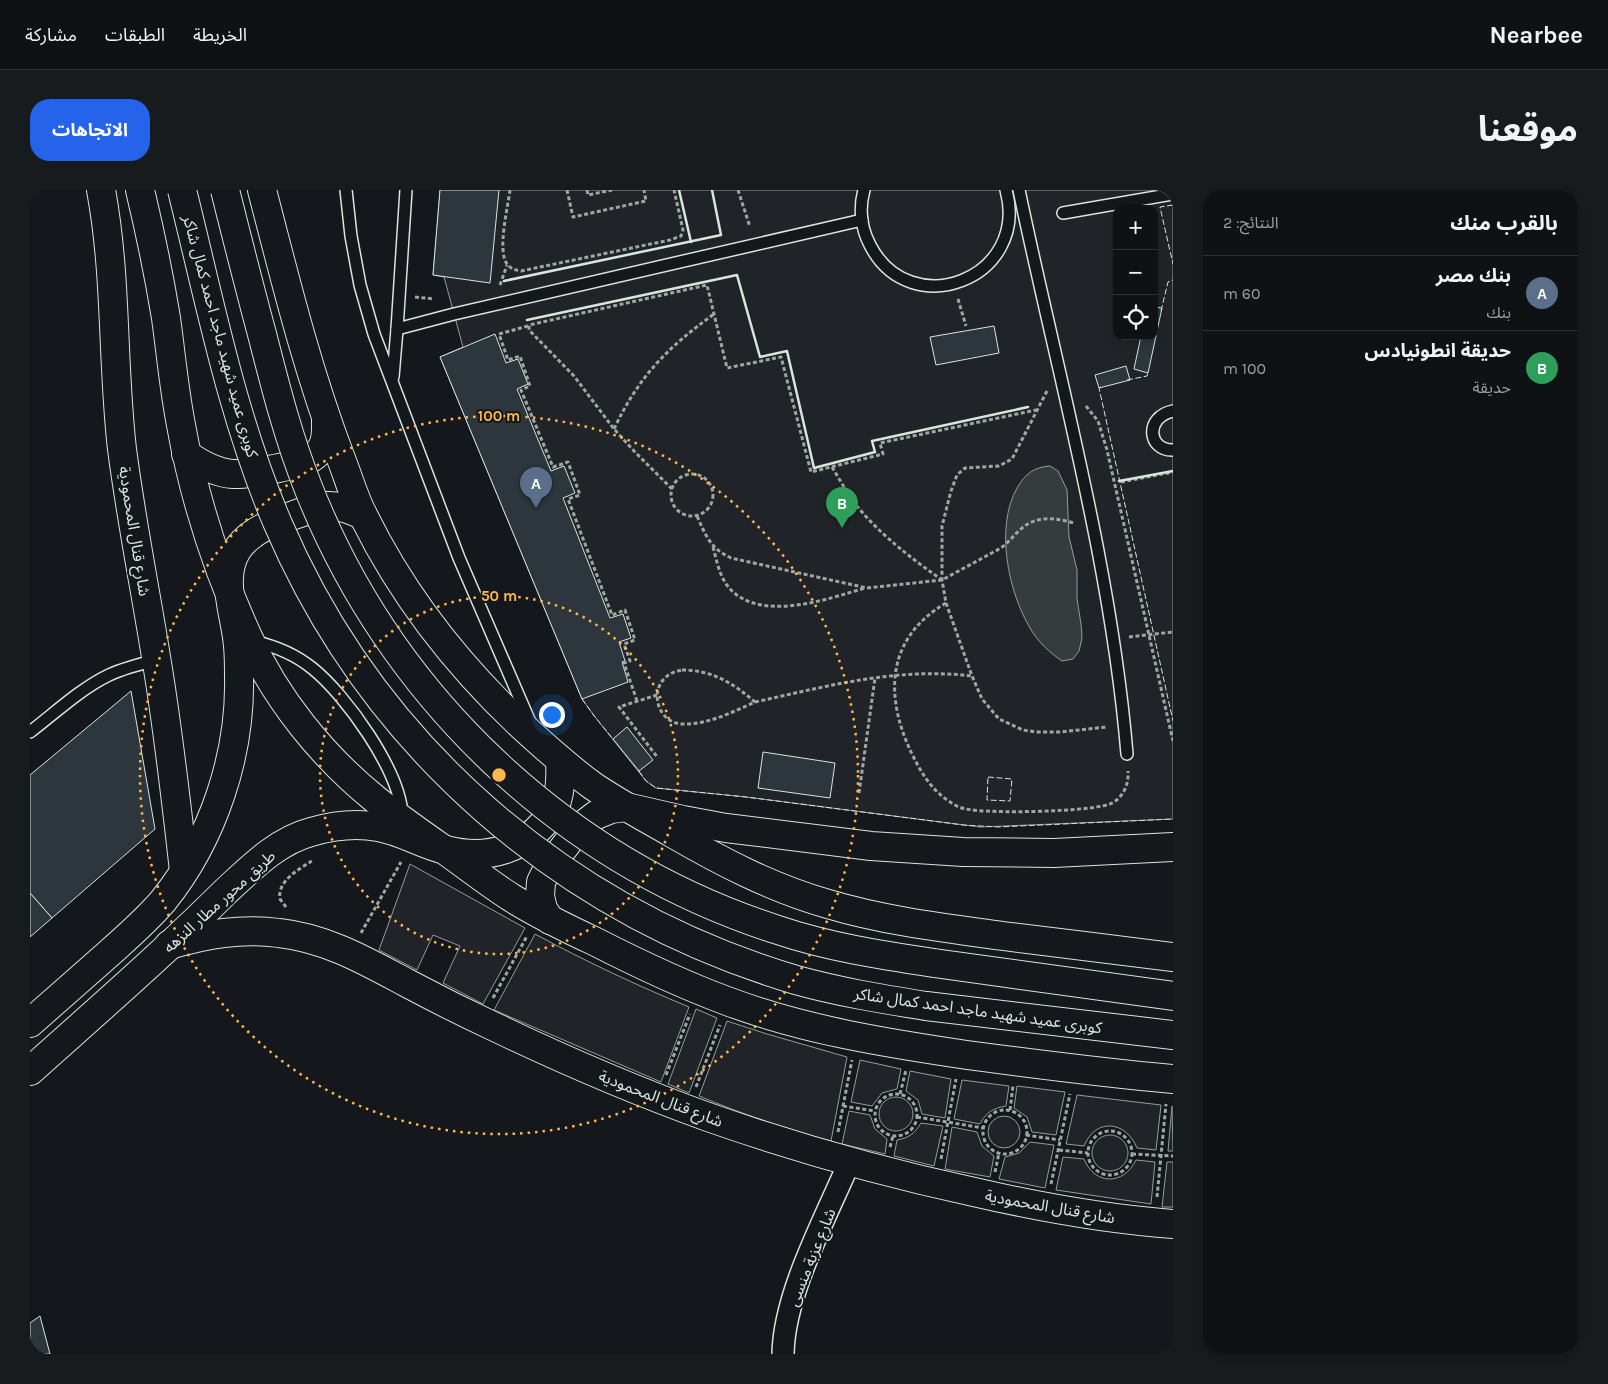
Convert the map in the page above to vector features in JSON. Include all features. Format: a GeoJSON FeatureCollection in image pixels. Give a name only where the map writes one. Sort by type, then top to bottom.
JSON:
{"type":"FeatureCollection","features":[{"type":"Feature","properties":{"kind":"main road","name":"شارع قنال المحمودية"},"geometry":{"type":"LineString","coordinates":[[101,190],[112,271],[115,366],[122,450],[157,660],[184,871]]}},
{"type":"Feature","properties":{"kind":"main road"},"geometry":{"type":"LineString","coordinates":[[140,190],[158,275],[175,394],[186,454],[211,544],[231,599],[249,641],[268,676],[290,709],[314,740],[342,770],[371,796],[403,822],[514,899],[541,924],[730,1002],[792,1022],[856,1037],[920,1048],[1069,1068],[1170,1091]]}},
{"type":"Feature","properties":{"kind":"main road","name":"كوبرى عميد شهيد ماجد احمد كمال شاكر"},"geometry":{"type":"LineString","coordinates":[[182,190],[236,404],[255,465],[278,525],[306,583],[332,628],[361,672],[392,713],[426,752],[501,824],[542,856],[585,885],[645,919],[676,935],[736,960],[798,980],[861,996],[926,1006],[1173,1035]]}},
{"type":"Feature","properties":{"kind":"main road"},"geometry":{"type":"LineString","coordinates":[[225,190],[288,430],[310,493],[327,532],[367,607],[406,664],[444,711],[504,772],[542,804],[592,841],[636,868],[681,892],[779,931],[830,945],[934,963],[1173,996]]}},
{"type":"Feature","properties":{"kind":"main road"},"geometry":{"type":"LineString","coordinates":[[262,190],[305,352],[326,419],[363,515],[390,565],[422,613],[457,658],[495,701],[560,760],[592,785],[626,807],[740,871],[784,890],[874,916],[930,926],[1173,957]]}},
{"type":"Feature","properties":{"kind":"main road"},"geometry":{"type":"LineString","coordinates":[[274,236],[275,190]]}},
{"type":"Feature","properties":{"kind":"main road"},"geometry":{"type":"LineString","coordinates":[[186,454],[208,467],[232,474],[245,474],[303,462],[314,457],[323,447],[326,436],[326,419]]}},
{"type":"Feature","properties":{"kind":"main road"},"geometry":{"type":"LineString","coordinates":[[30,1023],[138,927],[163,900],[184,871],[207,830],[223,786],[234,740],[239,693],[238,655],[229,575],[231,563],[240,547],[253,534],[264,528],[315,509],[327,506],[339,507],[363,515]]}},
{"type":"Feature","properties":{"kind":"main road"},"geometry":{"type":"LineString","coordinates":[[445,850],[462,853],[495,851],[513,847],[529,838],[552,811],[560,785],[560,760]]}},
{"type":"Feature","properties":{"kind":"main road"},"geometry":{"type":"LineString","coordinates":[[541,924],[543,908],[540,896],[541,882],[548,868],[583,825],[611,809],[626,807],[726,828],[881,846],[963,852],[1054,853],[1173,847]]}},
{"type":"Feature","properties":{"kind":"main road","name":"طريق محور مطار النزهه"},"geometry":{"type":"LineString","coordinates":[[30,1071],[170,945],[251,868],[288,841],[309,832],[332,827],[354,825],[377,826],[399,832],[445,850]]}},
{"type":"Feature","properties":{"kind":"main road","name":"شارع قنال المحمودية"},"geometry":{"type":"LineString","coordinates":[[170,945],[196,937],[252,931],[280,932],[325,944],[360,958],[487,1023],[573,1063],[705,1116],[777,1141],[849,1163],[989,1196],[1072,1212],[1173,1224]]}},
{"type":"Feature","properties":{"kind":"street","name":"شارع عزبة منسى"},"geometry":{"type":"LineString","coordinates":[[783,1354],[787,1316],[806,1262],[849,1163]]}},
{"type":"Feature","properties":{"kind":"lane"},"geometry":{"type":"LineString","coordinates":[[346,190],[351,236],[360,285],[374,334],[458,558],[537,740]]}},
{"type":"Feature","properties":{"kind":"lane"},"geometry":{"type":"LineString","coordinates":[[392,381],[406,190]]}},
{"type":"Feature","properties":{"kind":"lane"},"geometry":{"type":"LineString","coordinates":[[864,190],[861,206],[862,220],[866,238],[874,254],[886,267],[901,278],[918,284],[936,286],[954,284],[968,279],[982,270],[993,259],[1002,246],[1008,223],[1007,195],[1020,193],[1099,555],[1125,724],[1127,754]]}},
{"type":"Feature","properties":{"kind":"lane"},"geometry":{"type":"LineString","coordinates":[[1063,213],[1173,194]]}},
{"type":"Feature","properties":{"kind":"lane"},"geometry":{"type":"LineString","coordinates":[[397,329],[862,220]]}},
{"type":"Feature","properties":{"kind":"lane"},"geometry":{"type":"LineString","coordinates":[[1173,411],[1160,416],[1155,421],[1152,430],[1155,441],[1159,445],[1168,450],[1173,450]]}},
{"type":"Feature","properties":{"kind":"lane"},"geometry":{"type":"LineString","coordinates":[[249,641],[272,645],[293,655],[313,668],[332,689],[368,734],[391,773],[402,804],[403,822]]}},
{"type":"Feature","properties":{"kind":"lane"},"geometry":{"type":"LineString","coordinates":[[30,732],[86,689],[108,676],[131,666],[157,660]]}},
{"type":"Feature","properties":{"kind":"path"},"geometry":{"type":"LineString","coordinates":[[510,190],[503,255],[508,265],[516,270],[530,270],[681,236],[683,230],[674,190]]}},
{"type":"Feature","properties":{"kind":"path"},"geometry":{"type":"LineString","coordinates":[[568,190],[573,217],[646,201],[644,190]]}},
{"type":"Feature","properties":{"kind":"path"},"geometry":{"type":"LineString","coordinates":[[587,190],[588,195],[612,190]]}},
{"type":"Feature","properties":{"kind":"path"},"geometry":{"type":"LineString","coordinates":[[738,190],[754,244]]}},
{"type":"Feature","properties":{"kind":"path"},"geometry":{"type":"LineString","coordinates":[[499,287],[508,265]]}},
{"type":"Feature","properties":{"kind":"path"},"geometry":{"type":"LineString","coordinates":[[954,284],[966,326]]}},
{"type":"Feature","properties":{"kind":"path"},"geometry":{"type":"LineString","coordinates":[[637,701],[624,663],[630,662],[624,644],[635,640],[625,610],[612,615],[568,499],[580,495],[568,462],[553,467],[521,390],[530,386],[520,356],[508,360],[499,334],[532,324],[707,285],[727,368],[781,357],[811,472],[883,454],[880,443],[1036,410],[1016,453],[1006,464],[966,468],[957,475],[942,526],[942,580],[946,602],[982,699],[999,719],[1023,730],[1036,732],[1060,732],[1125,724]]}},
{"type":"Feature","properties":{"kind":"path"},"geometry":{"type":"LineString","coordinates":[[400,289],[410,296],[420,299],[441,298]]}},
{"type":"Feature","properties":{"kind":"path"},"geometry":{"type":"LineString","coordinates":[[614,429],[625,406],[654,365],[671,347],[714,314]]}},
{"type":"Feature","properties":{"kind":"path"},"geometry":{"type":"LineString","coordinates":[[528,326],[531,332],[574,376],[614,429],[672,489]]}},
{"type":"Feature","properties":{"kind":"path"},"geometry":{"type":"LineString","coordinates":[[1063,390],[1089,408],[1098,421],[1102,433],[1173,741]]}},
{"type":"Feature","properties":{"kind":"path"},"geometry":{"type":"LineString","coordinates":[[832,467],[851,497],[876,526],[916,562],[942,580]]}},
{"type":"Feature","properties":{"kind":"path"},"geometry":{"type":"LineString","coordinates":[[1121,482],[1173,472]]}},
{"type":"Feature","properties":{"kind":"path"},"geometry":{"type":"LineString","coordinates":[[685,475],[699,475],[710,483],[713,489],[712,503],[703,514],[687,516],[678,512],[671,499],[672,489],[674,483],[685,475]]}},
{"type":"Feature","properties":{"kind":"path"},"geometry":{"type":"LineString","coordinates":[[697,516],[713,547],[722,577],[731,590],[759,605],[782,606],[803,604],[867,588],[942,580],[1001,548],[1034,520],[1050,519],[1078,524]]}},
{"type":"Feature","properties":{"kind":"path"},"geometry":{"type":"LineString","coordinates":[[713,547],[731,558],[867,588]]}},
{"type":"Feature","properties":{"kind":"path"},"geometry":{"type":"LineString","coordinates":[[946,602],[924,617],[907,637],[897,661],[895,674],[899,717],[908,745],[927,781],[948,801],[966,809],[1010,811],[1104,807],[1119,798],[1127,784],[1127,754]]}},
{"type":"Feature","properties":{"kind":"path"},"geometry":{"type":"LineString","coordinates":[[1113,639],[1173,632]]}},
{"type":"Feature","properties":{"kind":"path"},"geometry":{"type":"LineString","coordinates":[[755,702],[725,680],[695,670],[672,672],[664,678],[657,696],[658,706],[662,714],[670,721],[680,724],[709,720],[755,702],[895,674],[941,672],[972,676]]}},
{"type":"Feature","properties":{"kind":"path"},"geometry":{"type":"LineString","coordinates":[[859,793],[874,678]]}},
{"type":"Feature","properties":{"kind":"path"},"geometry":{"type":"LineString","coordinates":[[657,696],[620,707],[658,758]]}},
{"type":"Feature","properties":{"kind":"path"},"geometry":{"type":"LineString","coordinates":[[361,933],[404,857]]}},
{"type":"Feature","properties":{"kind":"path"},"geometry":{"type":"LineString","coordinates":[[286,907],[280,899],[281,888],[289,877],[312,860]]}},
{"type":"Feature","properties":{"kind":"path"},"geometry":{"type":"LineString","coordinates":[[491,1002],[541,924]]}},
{"type":"Feature","properties":{"kind":"path"},"geometry":{"type":"LineString","coordinates":[[666,1077],[692,1007]]}},
{"type":"Feature","properties":{"kind":"path"},"geometry":{"type":"LineString","coordinates":[[696,1088],[723,1018]]}},
{"type":"Feature","properties":{"kind":"path"},"geometry":{"type":"LineString","coordinates":[[836,1137],[853,1056]]}},
{"type":"Feature","properties":{"kind":"path"},"geometry":{"type":"LineString","coordinates":[[898,1066],[915,1070]]}},
{"type":"Feature","properties":{"kind":"path"},"geometry":{"type":"LineString","coordinates":[[900,1094],[906,1068]]}},
{"type":"Feature","properties":{"kind":"path"},"geometry":{"type":"LineString","coordinates":[[940,1160],[957,1077],[948,1075]]}},
{"type":"Feature","properties":{"kind":"path"},"geometry":{"type":"LineString","coordinates":[[1004,1083],[1014,1084],[1010,1110]]}},
{"type":"Feature","properties":{"kind":"path"},"geometry":{"type":"LineString","coordinates":[[1050,1192],[1071,1091]]}},
{"type":"Feature","properties":{"kind":"path"},"geometry":{"type":"LineString","coordinates":[[1157,1102],[1170,1091]]}},
{"type":"Feature","properties":{"kind":"path"},"geometry":{"type":"LineString","coordinates":[[1170,1091],[1173,1103]]}},
{"type":"Feature","properties":{"kind":"path"},"geometry":{"type":"LineString","coordinates":[[1157,1199],[1170,1091]]}},
{"type":"Feature","properties":{"kind":"path"},"geometry":{"type":"LineString","coordinates":[[900,1094],[913,1103],[917,1118],[908,1132],[892,1136],[884,1133],[878,1127],[875,1120],[875,1111],[878,1103],[884,1097],[900,1094]]}},
{"type":"Feature","properties":{"kind":"path"},"geometry":{"type":"LineString","coordinates":[[843,1106],[875,1111]]}},
{"type":"Feature","properties":{"kind":"path"},"geometry":{"type":"LineString","coordinates":[[1002,1110],[1010,1110],[1021,1117],[1024,1122],[1026,1135],[1020,1148],[1007,1154],[1000,1154],[986,1144],[982,1128],[989,1116],[1002,1110]]}},
{"type":"Feature","properties":{"kind":"path"},"geometry":{"type":"LineString","coordinates":[[917,1118],[982,1128]]}},
{"type":"Feature","properties":{"kind":"path"},"geometry":{"type":"LineString","coordinates":[[1114,1131],[1127,1139],[1131,1146],[1132,1154],[1126,1167],[1120,1172],[1106,1174],[1099,1172],[1093,1167],[1088,1153],[1093,1139],[1099,1134],[1114,1131]]}},
{"type":"Feature","properties":{"kind":"path"},"geometry":{"type":"LineString","coordinates":[[1026,1135],[1060,1140]]}},
{"type":"Feature","properties":{"kind":"path"},"geometry":{"type":"LineString","coordinates":[[1059,1150],[1088,1153]]}},
{"type":"Feature","properties":{"kind":"path"},"geometry":{"type":"LineString","coordinates":[[994,1181],[1000,1154]]}},
{"type":"Feature","properties":{"kind":"path"},"geometry":{"type":"LineString","coordinates":[[1132,1154],[1173,1156]]}},
{"type":"Feature","properties":{"kind":"shaded area"},"geometry":{"type":"Polygon","coordinates":[[[440,190],[1173,190],[1173,819],[980,827],[746,797],[656,788],[646,781],[582,699],[440,357],[463,347],[444,277],[433,275],[440,190]]]}},
{"type":"Feature","properties":{"kind":"shaded area"},"geometry":{"type":"Polygon","coordinates":[[[1050,466],[1058,471],[1067,490],[1069,537],[1077,570],[1077,599],[1082,638],[1079,651],[1073,659],[1062,661],[1048,650],[1030,628],[1022,613],[1010,578],[1007,559],[1007,521],[1010,504],[1017,488],[1031,472],[1050,466]]]}},
{"type":"Feature","properties":{"kind":"shaded area"},"geometry":{"type":"Polygon","coordinates":[[[410,864],[525,928],[483,1004],[443,983],[460,946],[433,935],[417,970],[379,950],[410,864]]]}},
{"type":"Feature","properties":{"kind":"shaded area"},"geometry":{"type":"Polygon","coordinates":[[[535,934],[573,954],[689,1007],[661,1082],[494,1010],[535,934]]]}},
{"type":"Feature","properties":{"kind":"shaded area"},"geometry":{"type":"Polygon","coordinates":[[[696,1009],[717,1018],[689,1093],[668,1084],[696,1009]]]}},
{"type":"Feature","properties":{"kind":"shaded area"},"geometry":{"type":"Polygon","coordinates":[[[727,1021],[847,1057],[831,1141],[764,1121],[699,1096],[727,1021]]]}},
{"type":"Feature","properties":{"kind":"shaded area"},"geometry":{"type":"Polygon","coordinates":[[[860,1060],[901,1069],[897,1089],[882,1093],[872,1106],[851,1102],[860,1060]]]}},
{"type":"Feature","properties":{"kind":"shaded area"},"geometry":{"type":"Polygon","coordinates":[[[910,1071],[951,1079],[945,1118],[922,1114],[918,1100],[906,1091],[910,1071]]]}},
{"type":"Feature","properties":{"kind":"shaded area"},"geometry":{"type":"Polygon","coordinates":[[[962,1080],[1009,1086],[1006,1106],[991,1111],[980,1124],[954,1119],[962,1080]]]}},
{"type":"Feature","properties":{"kind":"shaded area"},"geometry":{"type":"Polygon","coordinates":[[[1017,1086],[1065,1092],[1056,1135],[1032,1132],[1027,1117],[1014,1108],[1017,1086]]]}},
{"type":"Feature","properties":{"kind":"shaded area"},"geometry":{"type":"Polygon","coordinates":[[[1077,1095],[1161,1105],[1156,1150],[1137,1148],[1126,1132],[1111,1126],[1096,1130],[1084,1146],[1066,1144],[1077,1095]]]}},
{"type":"Feature","properties":{"kind":"shaded area"},"geometry":{"type":"Polygon","coordinates":[[[896,1097],[908,1102],[913,1114],[908,1126],[896,1131],[884,1126],[879,1114],[884,1102],[896,1097]]]}},
{"type":"Feature","properties":{"kind":"shaded area"},"geometry":{"type":"Polygon","coordinates":[[[1172,1106],[1173,1151],[1168,1151],[1172,1106]]]}},
{"type":"Feature","properties":{"kind":"shaded area"},"geometry":{"type":"Polygon","coordinates":[[[849,1111],[870,1115],[875,1129],[887,1139],[885,1154],[842,1144],[849,1111]]]}},
{"type":"Feature","properties":{"kind":"shaded area"},"geometry":{"type":"Polygon","coordinates":[[[1004,1116],[1010,1117],[1015,1121],[1019,1126],[1019,1138],[1015,1143],[1010,1147],[1004,1148],[998,1147],[993,1143],[989,1138],[988,1132],[989,1126],[993,1121],[998,1117],[1004,1116]]]}},
{"type":"Feature","properties":{"kind":"shaded area"},"geometry":{"type":"Polygon","coordinates":[[[921,1123],[943,1126],[934,1166],[894,1156],[897,1140],[911,1134],[921,1123]]]}},
{"type":"Feature","properties":{"kind":"shaded area"},"geometry":{"type":"Polygon","coordinates":[[[952,1127],[977,1132],[982,1146],[994,1156],[990,1177],[945,1169],[952,1127]]]}},
{"type":"Feature","properties":{"kind":"shaded area"},"geometry":{"type":"Polygon","coordinates":[[[1110,1135],[1117,1136],[1123,1140],[1127,1146],[1127,1160],[1123,1166],[1117,1170],[1110,1171],[1103,1170],[1097,1166],[1093,1160],[1092,1153],[1093,1146],[1097,1140],[1103,1136],[1110,1135]]]}},
{"type":"Feature","properties":{"kind":"shaded area"},"geometry":{"type":"Polygon","coordinates":[[[1030,1142],[1054,1145],[1045,1188],[999,1179],[1005,1157],[1019,1153],[1030,1142]]]}},
{"type":"Feature","properties":{"kind":"shaded area"},"geometry":{"type":"Polygon","coordinates":[[[1063,1157],[1084,1159],[1095,1174],[1102,1178],[1110,1179],[1124,1174],[1136,1160],[1155,1162],[1151,1204],[1056,1190],[1063,1157]]]}},
{"type":"Feature","properties":{"kind":"shaded area"},"geometry":{"type":"Polygon","coordinates":[[[1167,1162],[1173,1162],[1173,1207],[1162,1207],[1167,1162]]]}},
{"type":"Feature","properties":{"kind":"building"},"geometry":{"type":"Polygon","coordinates":[[[440,190],[499,190],[490,283],[433,275],[440,190]]]}},
{"type":"Feature","properties":{"kind":"building"},"geometry":{"type":"Polygon","coordinates":[[[1158,308],[1162,308],[1158,327],[1158,308]]]}},
{"type":"Feature","properties":{"kind":"building"},"geometry":{"type":"Polygon","coordinates":[[[994,326],[999,353],[936,365],[930,337],[994,326]]]}},
{"type":"Feature","properties":{"kind":"building"},"geometry":{"type":"Polygon","coordinates":[[[495,334],[506,363],[518,359],[528,384],[517,389],[551,471],[564,466],[575,493],[563,498],[610,618],[623,614],[631,638],[619,642],[625,661],[622,662],[628,682],[582,699],[440,357],[495,334]]]}},
{"type":"Feature","properties":{"kind":"building"},"geometry":{"type":"Polygon","coordinates":[[[1140,340],[1155,340],[1148,373],[1134,369],[1140,340]]]}},
{"type":"Feature","properties":{"kind":"building"},"geometry":{"type":"Polygon","coordinates":[[[1126,366],[1130,380],[1099,388],[1095,375],[1126,366]]]}},
{"type":"Feature","properties":{"kind":"building"},"geometry":{"type":"Polygon","coordinates":[[[131,691],[155,829],[52,918],[30,893],[30,775],[131,691]]]}},
{"type":"Feature","properties":{"kind":"building"},"geometry":{"type":"Polygon","coordinates":[[[627,727],[653,760],[639,771],[613,739],[627,727]]]}},
{"type":"Feature","properties":{"kind":"building"},"geometry":{"type":"Polygon","coordinates":[[[763,752],[835,763],[830,798],[758,788],[763,752]]]}},
{"type":"Feature","properties":{"kind":"building"},"geometry":{"type":"Polygon","coordinates":[[[30,893],[52,918],[30,937],[30,893]]]}},
{"type":"Feature","properties":{"kind":"building"},"geometry":{"type":"Polygon","coordinates":[[[40,1316],[50,1354],[30,1354],[30,1323],[40,1316]]]}},
{"type":"Feature","properties":{"kind":"fence"},"geometry":{"type":"LineString","coordinates":[[1173,205],[1160,207],[1173,264]]}},
{"type":"Feature","properties":{"kind":"fence"},"geometry":{"type":"LineString","coordinates":[[1161,311],[1168,282],[1173,280]]}},
{"type":"Feature","properties":{"kind":"fence"},"geometry":{"type":"LineString","coordinates":[[1127,380],[1147,376],[1148,372]]}},
{"type":"Feature","properties":{"kind":"fence"},"geometry":{"type":"LineString","coordinates":[[1101,387],[1099,388],[1173,721]]}},
{"type":"Feature","properties":{"kind":"fence"},"geometry":{"type":"LineString","coordinates":[[582,699],[613,739]]}},
{"type":"Feature","properties":{"kind":"fence"},"geometry":{"type":"LineString","coordinates":[[639,771],[646,781],[656,788],[746,797],[963,825],[998,827],[1173,819]]}},
{"type":"Feature","properties":{"kind":"fence"},"geometry":{"type":"LineString","coordinates":[[988,777],[1012,779],[1010,801],[987,800],[988,777]]}},
{"type":"Feature","properties":{"kind":"wall"},"geometry":{"type":"LineString","coordinates":[[679,190],[691,242]]}},
{"type":"Feature","properties":{"kind":"wall"},"geometry":{"type":"LineString","coordinates":[[504,281],[721,235],[712,190]]}},
{"type":"Feature","properties":{"kind":"wall"},"geometry":{"type":"LineString","coordinates":[[527,320],[737,275],[760,357],[787,351],[814,468],[875,452],[872,441],[1028,407]]}},
{"type":"Feature","properties":{"kind":"wall"},"geometry":{"type":"LineString","coordinates":[[1119,481],[1173,471]]}},
{"type":"Feature","properties":{"kind":"place","name":"بنك مصر"},"geometry":{"type":"Point","coordinates":[536,508]}},
{"type":"Feature","properties":{"kind":"place","name":"حديقة انطونيادس"},"geometry":{"type":"Point","coordinates":[842,528]}}]}
